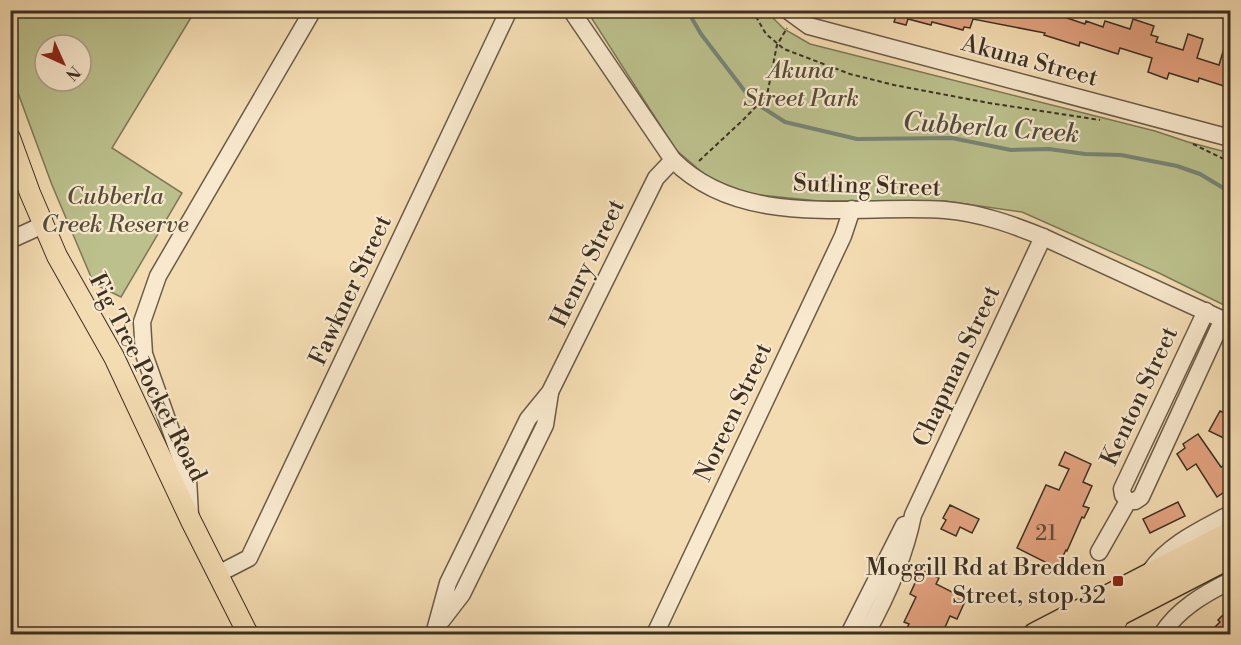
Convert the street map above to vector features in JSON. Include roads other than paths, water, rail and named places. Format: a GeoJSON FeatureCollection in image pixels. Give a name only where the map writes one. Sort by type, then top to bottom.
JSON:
{"type":"FeatureCollection","features":[{"type":"Feature","properties":{"kind":"highway"},"geometry":{"type":"LineString","coordinates":[[1035,634],[1062,629],[1145,578],[1230,533]]}},
{"type":"Feature","properties":{"kind":"highway"},"geometry":{"type":"LineString","coordinates":[[1081,634],[1115,625],[1230,556]]}},
{"type":"Feature","properties":{"kind":"main road","name":"Fig Tree Pocket Road"},"geometry":{"type":"LineString","coordinates":[[10,138],[57,256],[114,357],[191,521],[248,634]]}},
{"type":"Feature","properties":{"kind":"street"},"geometry":{"type":"LineString","coordinates":[[191,521],[188,479],[144,354],[142,322],[158,276],[313,10]]}},
{"type":"Feature","properties":{"kind":"street","name":"Fawkner Street"},"geometry":{"type":"LineString","coordinates":[[218,574],[249,558],[509,10]]}},
{"type":"Feature","properties":{"kind":"street","name":"Sutling Street"},"geometry":{"type":"LineString","coordinates":[[571,10],[672,160],[686,173],[717,191],[748,202],[781,207],[945,210],[983,215],[1043,237],[1227,321]]}},
{"type":"Feature","properties":{"kind":"street","name":"Akuna Street"},"geometry":{"type":"LineString","coordinates":[[790,14],[809,26],[1230,138]]}},
{"type":"Feature","properties":{"kind":"street","name":"Henry Street"},"geometry":{"type":"LineString","coordinates":[[436,630],[462,594],[545,425],[550,392],[656,178],[672,160]]}},
{"type":"Feature","properties":{"kind":"street","name":"Noreen Street"},"geometry":{"type":"LineString","coordinates":[[655,634],[843,236],[852,209]]}},
{"type":"Feature","properties":{"kind":"street"},"geometry":{"type":"LineString","coordinates":[[10,240],[44,225]]}},
{"type":"Feature","properties":{"kind":"street","name":"Chapman Street"},"geometry":{"type":"LineString","coordinates":[[866,634],[883,601],[909,533],[913,515],[1043,237]]}},
{"type":"Feature","properties":{"kind":"street","name":"Kenton Street"},"geometry":{"type":"LineString","coordinates":[[1128,501],[1122,489],[1206,311]]}},
{"type":"Feature","properties":{"kind":"street","name":"Kenton Street"},"geometry":{"type":"LineString","coordinates":[[1128,501],[1135,501],[1141,497],[1227,321]]}},
{"type":"Feature","properties":{"kind":"street","name":"Kenton Street"},"geometry":{"type":"LineString","coordinates":[[1099,552],[1128,501]]}},
{"type":"Feature","properties":{"kind":"street"},"geometry":{"type":"LineString","coordinates":[[1145,578],[1171,549],[1199,530],[1230,514]]}},
{"type":"Feature","properties":{"kind":"street","name":"Chapman Street"},"geometry":{"type":"LineString","coordinates":[[849,634],[900,528],[913,515]]}},
{"type":"Feature","properties":{"kind":"street"},"geometry":{"type":"LineString","coordinates":[[1162,634],[1179,614],[1230,580]]}},
{"type":"Feature","properties":{"kind":"waterway","name":"Cubberla Creek"},"geometry":{"type":"LineString","coordinates":[[687,10],[701,34],[747,94],[757,104],[785,122],[857,139],[952,138],[1011,150],[1049,149],[1085,154],[1121,155],[1177,166],[1200,174],[1230,192]]}},
{"type":"Feature","properties":{"kind":"place","name":"Moggill Rd at Bredden Street, stop 32"},"geometry":{"type":"Point","coordinates":[1118,581]}},
{"type":"Feature","properties":{"kind":"park label","name":"Akuna Street Park"},"geometry":{"type":"Point","coordinates":[801,84]}},
{"type":"Feature","properties":{"kind":"park label","name":"Cubberla Creek Reserve"},"geometry":{"type":"Point","coordinates":[115,210]}}]}
